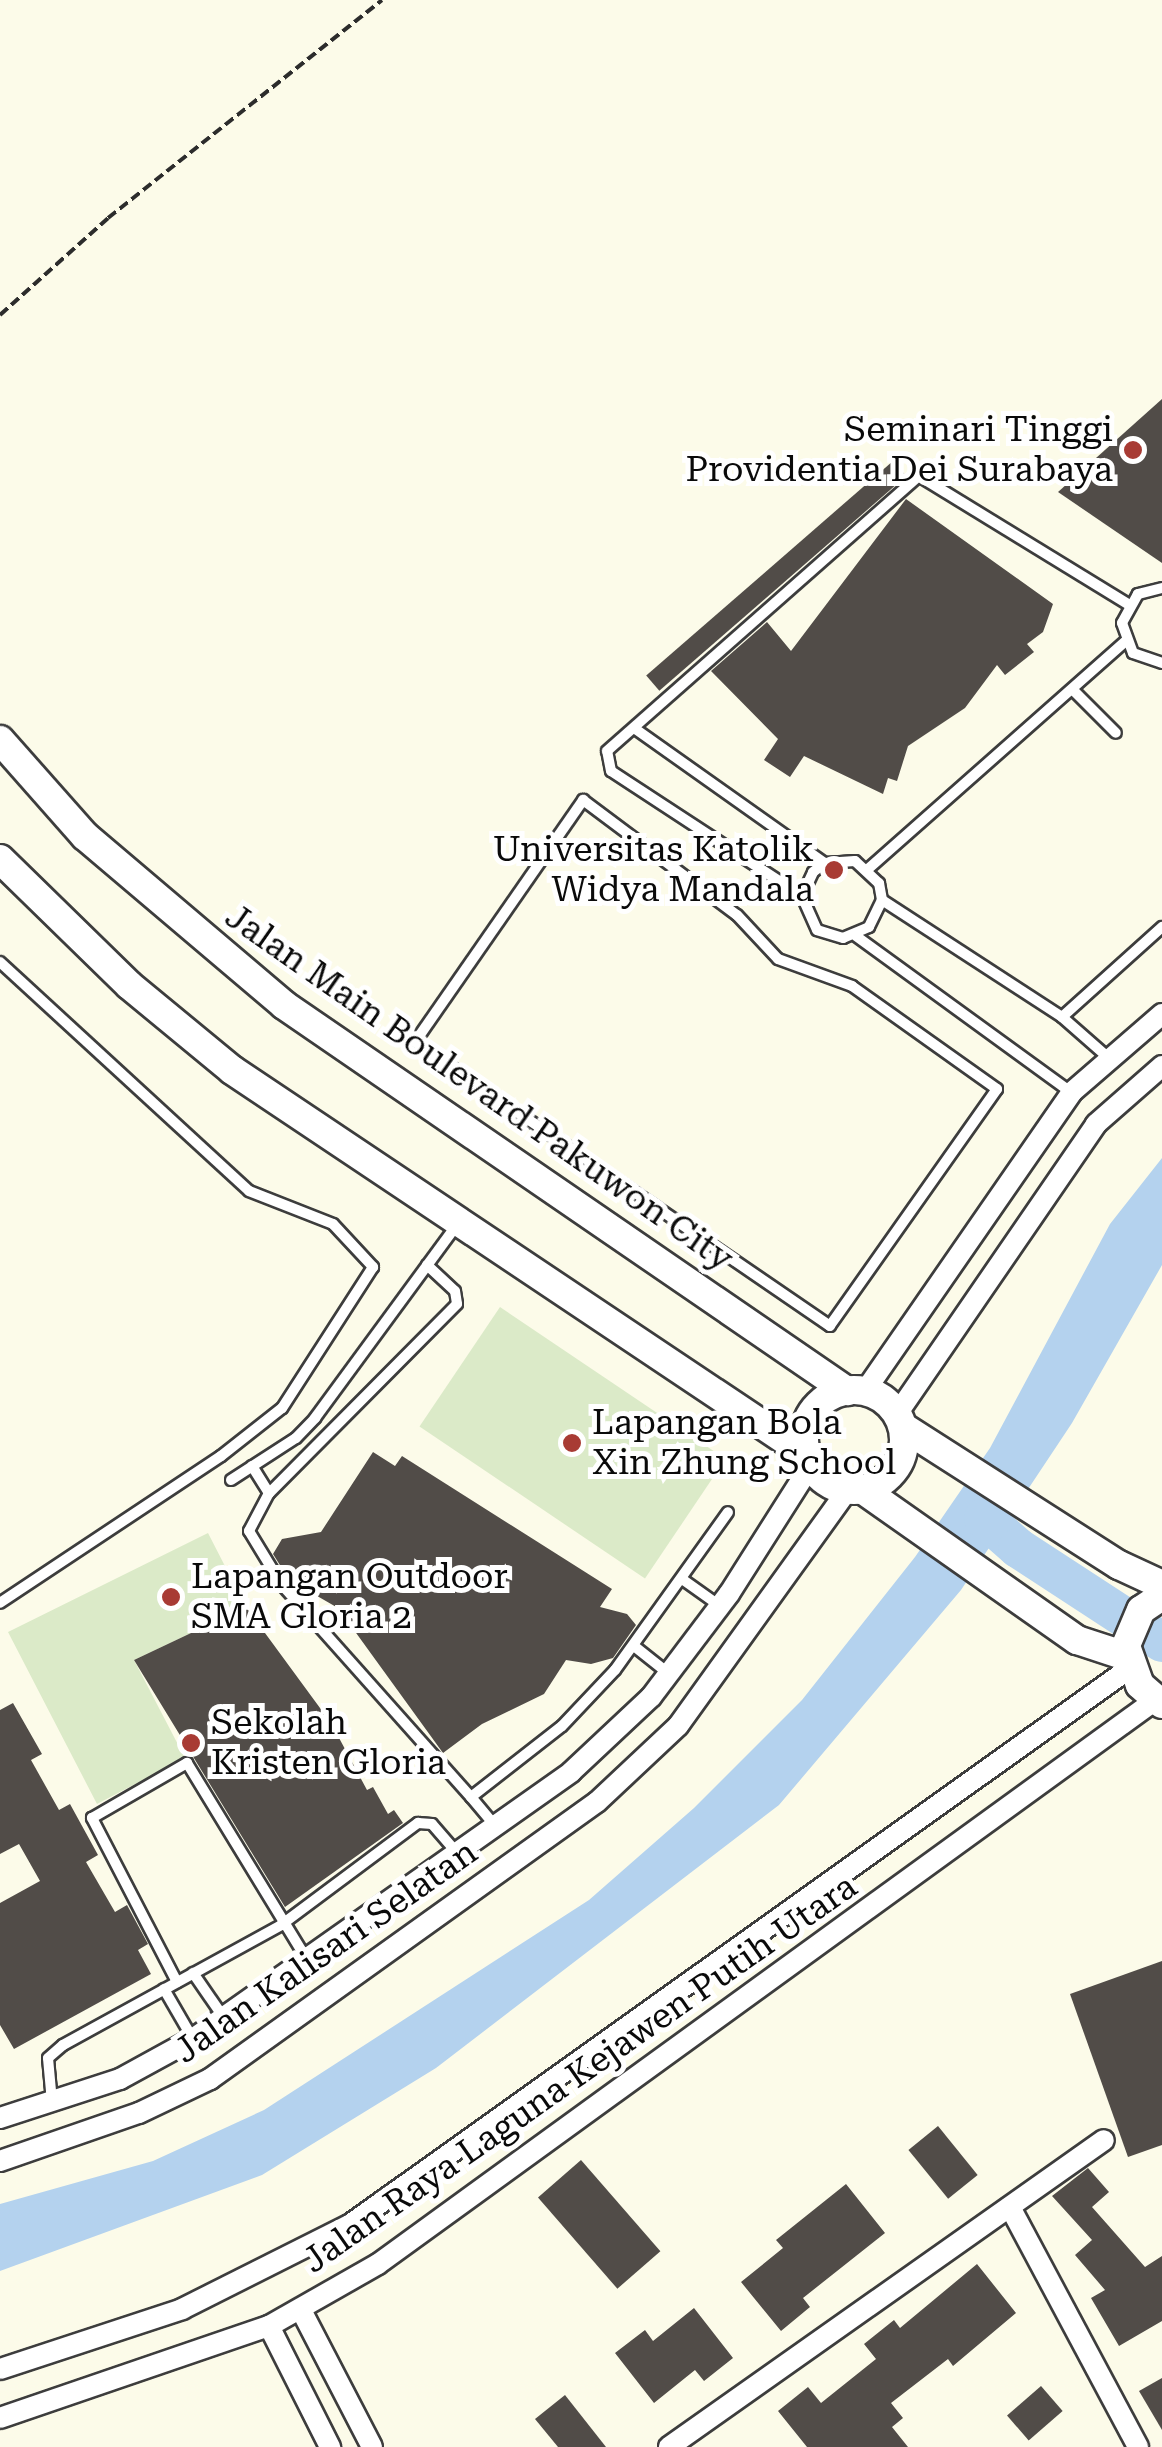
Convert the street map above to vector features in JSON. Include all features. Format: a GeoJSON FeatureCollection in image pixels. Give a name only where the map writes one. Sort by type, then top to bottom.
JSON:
{"type":"FeatureCollection","features":[{"type":"Feature","properties":{"kind":"street","name":"Jalan Main Boulevard Pakuwon City"},"geometry":{"type":"LineString","coordinates":[[0,740],[86,836],[284,1005],[856,1391]]}},
{"type":"Feature","properties":{"kind":"street"},"geometry":{"type":"LineString","coordinates":[[0,858],[129,985],[232,1070],[1008,1596],[1098,1651],[1130,1662],[1158,1702]]}},
{"type":"Feature","properties":{"kind":"street"},"geometry":{"type":"LineString","coordinates":[[809,1460],[805,1430],[816,1408],[856,1391],[1072,1092],[1162,1014]]}},
{"type":"Feature","properties":{"kind":"street"},"geometry":{"type":"LineString","coordinates":[[855,1489],[896,1467],[900,1421],[1096,1124],[1162,1066]]}},
{"type":"Feature","properties":{"kind":"street"},"geometry":{"type":"LineString","coordinates":[[856,1391],[941,1452],[1061,1528],[1162,1584]]}},
{"type":"Feature","properties":{"kind":"street","name":"Jalan Kalisari Selatan"},"geometry":{"type":"LineString","coordinates":[[0,2118],[120,2079],[194,2039],[498,1829],[570,1772],[668,1673],[720,1606],[809,1460]]}},
{"type":"Feature","properties":{"kind":"street","name":"Jalan Kalisari Selatan"},"geometry":{"type":"LineString","coordinates":[[0,2161],[139,2113],[210,2079],[597,1802],[678,1726],[855,1489]]}},
{"type":"Feature","properties":{"kind":"street"},"geometry":{"type":"LineString","coordinates":[[1130,1662],[1131,1627],[1162,1596]]}},
{"type":"Feature","properties":{"kind":"street","name":"Jalan Raya Laguna Kejawen Putih Utara"},"geometry":{"type":"LineString","coordinates":[[0,2370],[182,2308],[351,2224],[1130,1662]]}},
{"type":"Feature","properties":{"kind":"street","name":"Jalan Raya Laguna Kejawen Putih Utara"},"geometry":{"type":"LineString","coordinates":[[0,2418],[269,2326],[301,2310],[467,2202],[1158,1702]]}},
{"type":"Feature","properties":{"kind":"street","name":"Jalan Kalisari Selatan"},"geometry":{"type":"LineString","coordinates":[[498,1829],[519,1857]]}},
{"type":"Feature","properties":{"kind":"street"},"geometry":{"type":"LineString","coordinates":[[670,2447],[1104,2140]]}},
{"type":"Feature","properties":{"kind":"street"},"geometry":{"type":"LineString","coordinates":[[1010,2206],[1138,2447]]}},
{"type":"Feature","properties":{"kind":"street"},"geometry":{"type":"LineString","coordinates":[[301,2310],[372,2447]]}},
{"type":"Feature","properties":{"kind":"street"},"geometry":{"type":"LineString","coordinates":[[269,2326],[330,2447]]}},
{"type":"Feature","properties":{"kind":"lane"},"geometry":{"type":"LineString","coordinates":[[1072,1092],[856,936],[817,930],[802,896],[611,771],[608,751],[919,476],[1128,604]]}},
{"type":"Feature","properties":{"kind":"lane"},"geometry":{"type":"LineString","coordinates":[[1128,604],[1162,588]]}},
{"type":"Feature","properties":{"kind":"lane"},"geometry":{"type":"LineString","coordinates":[[868,869],[1125,642],[1128,604]]}},
{"type":"Feature","properties":{"kind":"lane"},"geometry":{"type":"LineString","coordinates":[[1125,642],[1144,661],[1162,664]]}},
{"type":"Feature","properties":{"kind":"lane"},"geometry":{"type":"LineString","coordinates":[[1074,691],[1116,734]]}},
{"type":"Feature","properties":{"kind":"lane"},"geometry":{"type":"LineString","coordinates":[[634,728],[825,863],[855,861],[868,869],[882,900],[1062,1018],[1110,1059]]}},
{"type":"Feature","properties":{"kind":"lane"},"geometry":{"type":"LineString","coordinates":[[583,800],[737,915],[778,959],[852,986],[997,1089],[830,1326],[414,1042],[583,800]]}},
{"type":"Feature","properties":{"kind":"lane"},"geometry":{"type":"LineString","coordinates":[[802,896],[825,863]]}},
{"type":"Feature","properties":{"kind":"lane"},"geometry":{"type":"LineString","coordinates":[[856,936],[878,915],[882,900]]}},
{"type":"Feature","properties":{"kind":"lane"},"geometry":{"type":"LineString","coordinates":[[1062,1018],[1162,927]]}},
{"type":"Feature","properties":{"kind":"lane"},"geometry":{"type":"LineString","coordinates":[[0,962],[250,1192],[332,1224],[373,1267],[282,1408],[221,1456],[0,1603]]}},
{"type":"Feature","properties":{"kind":"lane"},"geometry":{"type":"LineString","coordinates":[[232,1480],[315,1418],[459,1223]]}},
{"type":"Feature","properties":{"kind":"lane"},"geometry":{"type":"LineString","coordinates":[[427,1265],[454,1291],[456,1304],[269,1493],[250,1531],[282,1585],[498,1829]]}},
{"type":"Feature","properties":{"kind":"lane"},"geometry":{"type":"LineString","coordinates":[[252,1466],[269,1493]]}},
{"type":"Feature","properties":{"kind":"lane"},"geometry":{"type":"LineString","coordinates":[[471,1797],[562,1726],[634,1646],[728,1512]]}},
{"type":"Feature","properties":{"kind":"lane"},"geometry":{"type":"LineString","coordinates":[[682,1580],[720,1606]]}},
{"type":"Feature","properties":{"kind":"lane"},"geometry":{"type":"LineString","coordinates":[[634,1646],[668,1673]]}},
{"type":"Feature","properties":{"kind":"lane"},"geometry":{"type":"LineString","coordinates":[[178,1982],[92,1815],[190,1765],[281,1924],[308,1961]]}},
{"type":"Feature","properties":{"kind":"lane"},"geometry":{"type":"LineString","coordinates":[[52,2104],[48,2058],[281,1924],[418,1823],[432,1824],[459,1854]]}},
{"type":"Feature","properties":{"kind":"lane"},"geometry":{"type":"LineString","coordinates":[[193,1973],[224,2018]]}},
{"type":"Feature","properties":{"kind":"lane"},"geometry":{"type":"LineString","coordinates":[[164,1989],[194,2039]]}},
{"type":"Feature","properties":{"kind":"path"},"geometry":{"type":"LineString","coordinates":[[0,315],[108,218],[382,0]]}},
{"type":"Feature","properties":{"kind":"green space","name":"Lapangan Bola Xin Zhung School"},"geometry":{"type":"Polygon","coordinates":[[[500,1307],[725,1459],[645,1578],[419,1426],[500,1307]]]}},
{"type":"Feature","properties":{"kind":"green space"},"geometry":{"type":"Polygon","coordinates":[[[208,1533],[246,1607],[134,1660],[185,1758],[97,1804],[8,1632],[208,1533]]]}},
{"type":"Feature","properties":{"kind":"water"},"geometry":{"type":"Polygon","coordinates":[[[1162,1158],[1162,1265],[1072,1423],[961,1590],[779,1805],[436,2068],[262,2175],[0,2271],[0,2204],[153,2161],[264,2110],[589,1900],[694,1808],[802,1700],[915,1557],[990,1448],[1110,1224],[1162,1158]]]}},
{"type":"Feature","properties":{"kind":"building","name":"Seminari Tinggi Providentia Dei Surabaya"},"geometry":{"type":"Polygon","coordinates":[[[1162,399],[1162,563],[1058,492],[1162,399]]]}},
{"type":"Feature","properties":{"kind":"building"},"geometry":{"type":"Polygon","coordinates":[[[893,461],[906,476],[659,691],[646,676],[893,461]]]}},
{"type":"Feature","properties":{"kind":"building"},"geometry":{"type":"Polygon","coordinates":[[[906,499],[1053,604],[1043,632],[1027,644],[1034,652],[1005,675],[997,665],[965,708],[908,746],[897,781],[888,778],[883,794],[804,756],[790,777],[764,760],[778,739],[711,671],[767,622],[791,651],[906,499]]]}},
{"type":"Feature","properties":{"kind":"building"},"geometry":{"type":"Polygon","coordinates":[[[373,1452],[395,1466],[402,1456],[612,1589],[600,1607],[627,1614],[636,1625],[613,1658],[591,1664],[566,1660],[544,1694],[482,1724],[443,1753],[338,1608],[305,1589],[308,1585],[283,1570],[273,1554],[282,1539],[321,1532],[373,1452]]]}},
{"type":"Feature","properties":{"kind":"building"},"geometry":{"type":"Polygon","coordinates":[[[246,1607],[331,1723],[367,1790],[373,1787],[388,1814],[394,1810],[403,1823],[285,1907],[134,1660],[246,1607]]]}},
{"type":"Feature","properties":{"kind":"building"},"geometry":{"type":"Polygon","coordinates":[[[13,1703],[42,1754],[31,1760],[59,1810],[70,1804],[98,1855],[86,1862],[115,1912],[127,1905],[148,1944],[138,1950],[151,1974],[14,2049],[0,2025],[0,1903],[40,1881],[19,1844],[0,1854],[0,1710],[13,1703]]]}},
{"type":"Feature","properties":{"kind":"building"},"geometry":{"type":"Polygon","coordinates":[[[1162,1961],[1162,2145],[1128,2157],[1070,1994],[1162,1961]]]}},
{"type":"Feature","properties":{"kind":"building"},"geometry":{"type":"Polygon","coordinates":[[[938,2126],[978,2175],[948,2199],[908,2150],[938,2126]]]}},
{"type":"Feature","properties":{"kind":"building"},"geometry":{"type":"Polygon","coordinates":[[[581,2160],[660,2251],[617,2289],[538,2197],[581,2160]]]}},
{"type":"Feature","properties":{"kind":"building"},"geometry":{"type":"Polygon","coordinates":[[[1088,2168],[1109,2192],[1092,2207],[1145,2267],[1162,2256],[1162,2321],[1119,2346],[1091,2298],[1105,2290],[1075,2255],[1092,2240],[1052,2196],[1088,2168]]]}},
{"type":"Feature","properties":{"kind":"building"},"geometry":{"type":"Polygon","coordinates":[[[846,2184],[885,2233],[803,2298],[810,2307],[781,2331],[741,2282],[783,2248],[776,2240],[846,2184]]]}},
{"type":"Feature","properties":{"kind":"building"},"geometry":{"type":"Polygon","coordinates":[[[977,2264],[1016,2313],[953,2366],[948,2359],[891,2403],[903,2418],[892,2427],[908,2447],[807,2447],[778,2411],[808,2387],[821,2403],[876,2359],[864,2344],[894,2320],[900,2328],[977,2264]]]}},
{"type":"Feature","properties":{"kind":"building"},"geometry":{"type":"Polygon","coordinates":[[[694,2308],[733,2358],[704,2381],[695,2370],[654,2403],[615,2353],[645,2330],[653,2341],[694,2308]]]}},
{"type":"Feature","properties":{"kind":"building"},"geometry":{"type":"Polygon","coordinates":[[[1162,2378],[1162,2430],[1139,2391],[1162,2378]]]}},
{"type":"Feature","properties":{"kind":"building"},"geometry":{"type":"Polygon","coordinates":[[[1041,2386],[1063,2411],[1029,2440],[1007,2416],[1041,2386]]]}},
{"type":"Feature","properties":{"kind":"building"},"geometry":{"type":"Polygon","coordinates":[[[565,2395],[606,2447],[558,2447],[535,2419],[565,2395]]]}},
{"type":"Feature","properties":{"kind":"waterway"},"geometry":{"type":"LineString","coordinates":[[984,1518],[1018,1548],[1162,1642]]}},
{"type":"Feature","properties":{"kind":"place","name":"Seminari Tinggi Providentia Dei Surabaya"},"geometry":{"type":"Point","coordinates":[1133,450]}},
{"type":"Feature","properties":{"kind":"place","name":"Universitas Katolik Widya Mandala"},"geometry":{"type":"Point","coordinates":[834,870]}},
{"type":"Feature","properties":{"kind":"place","name":"Lapangan Bola Xin Zhung School"},"geometry":{"type":"Point","coordinates":[572,1443]}},
{"type":"Feature","properties":{"kind":"place","name":"Lapangan Outdoor SMA Gloria 2"},"geometry":{"type":"Point","coordinates":[171,1597]}},
{"type":"Feature","properties":{"kind":"place","name":"Sekolah Kristen Gloria"},"geometry":{"type":"Point","coordinates":[191,1743]}}]}
